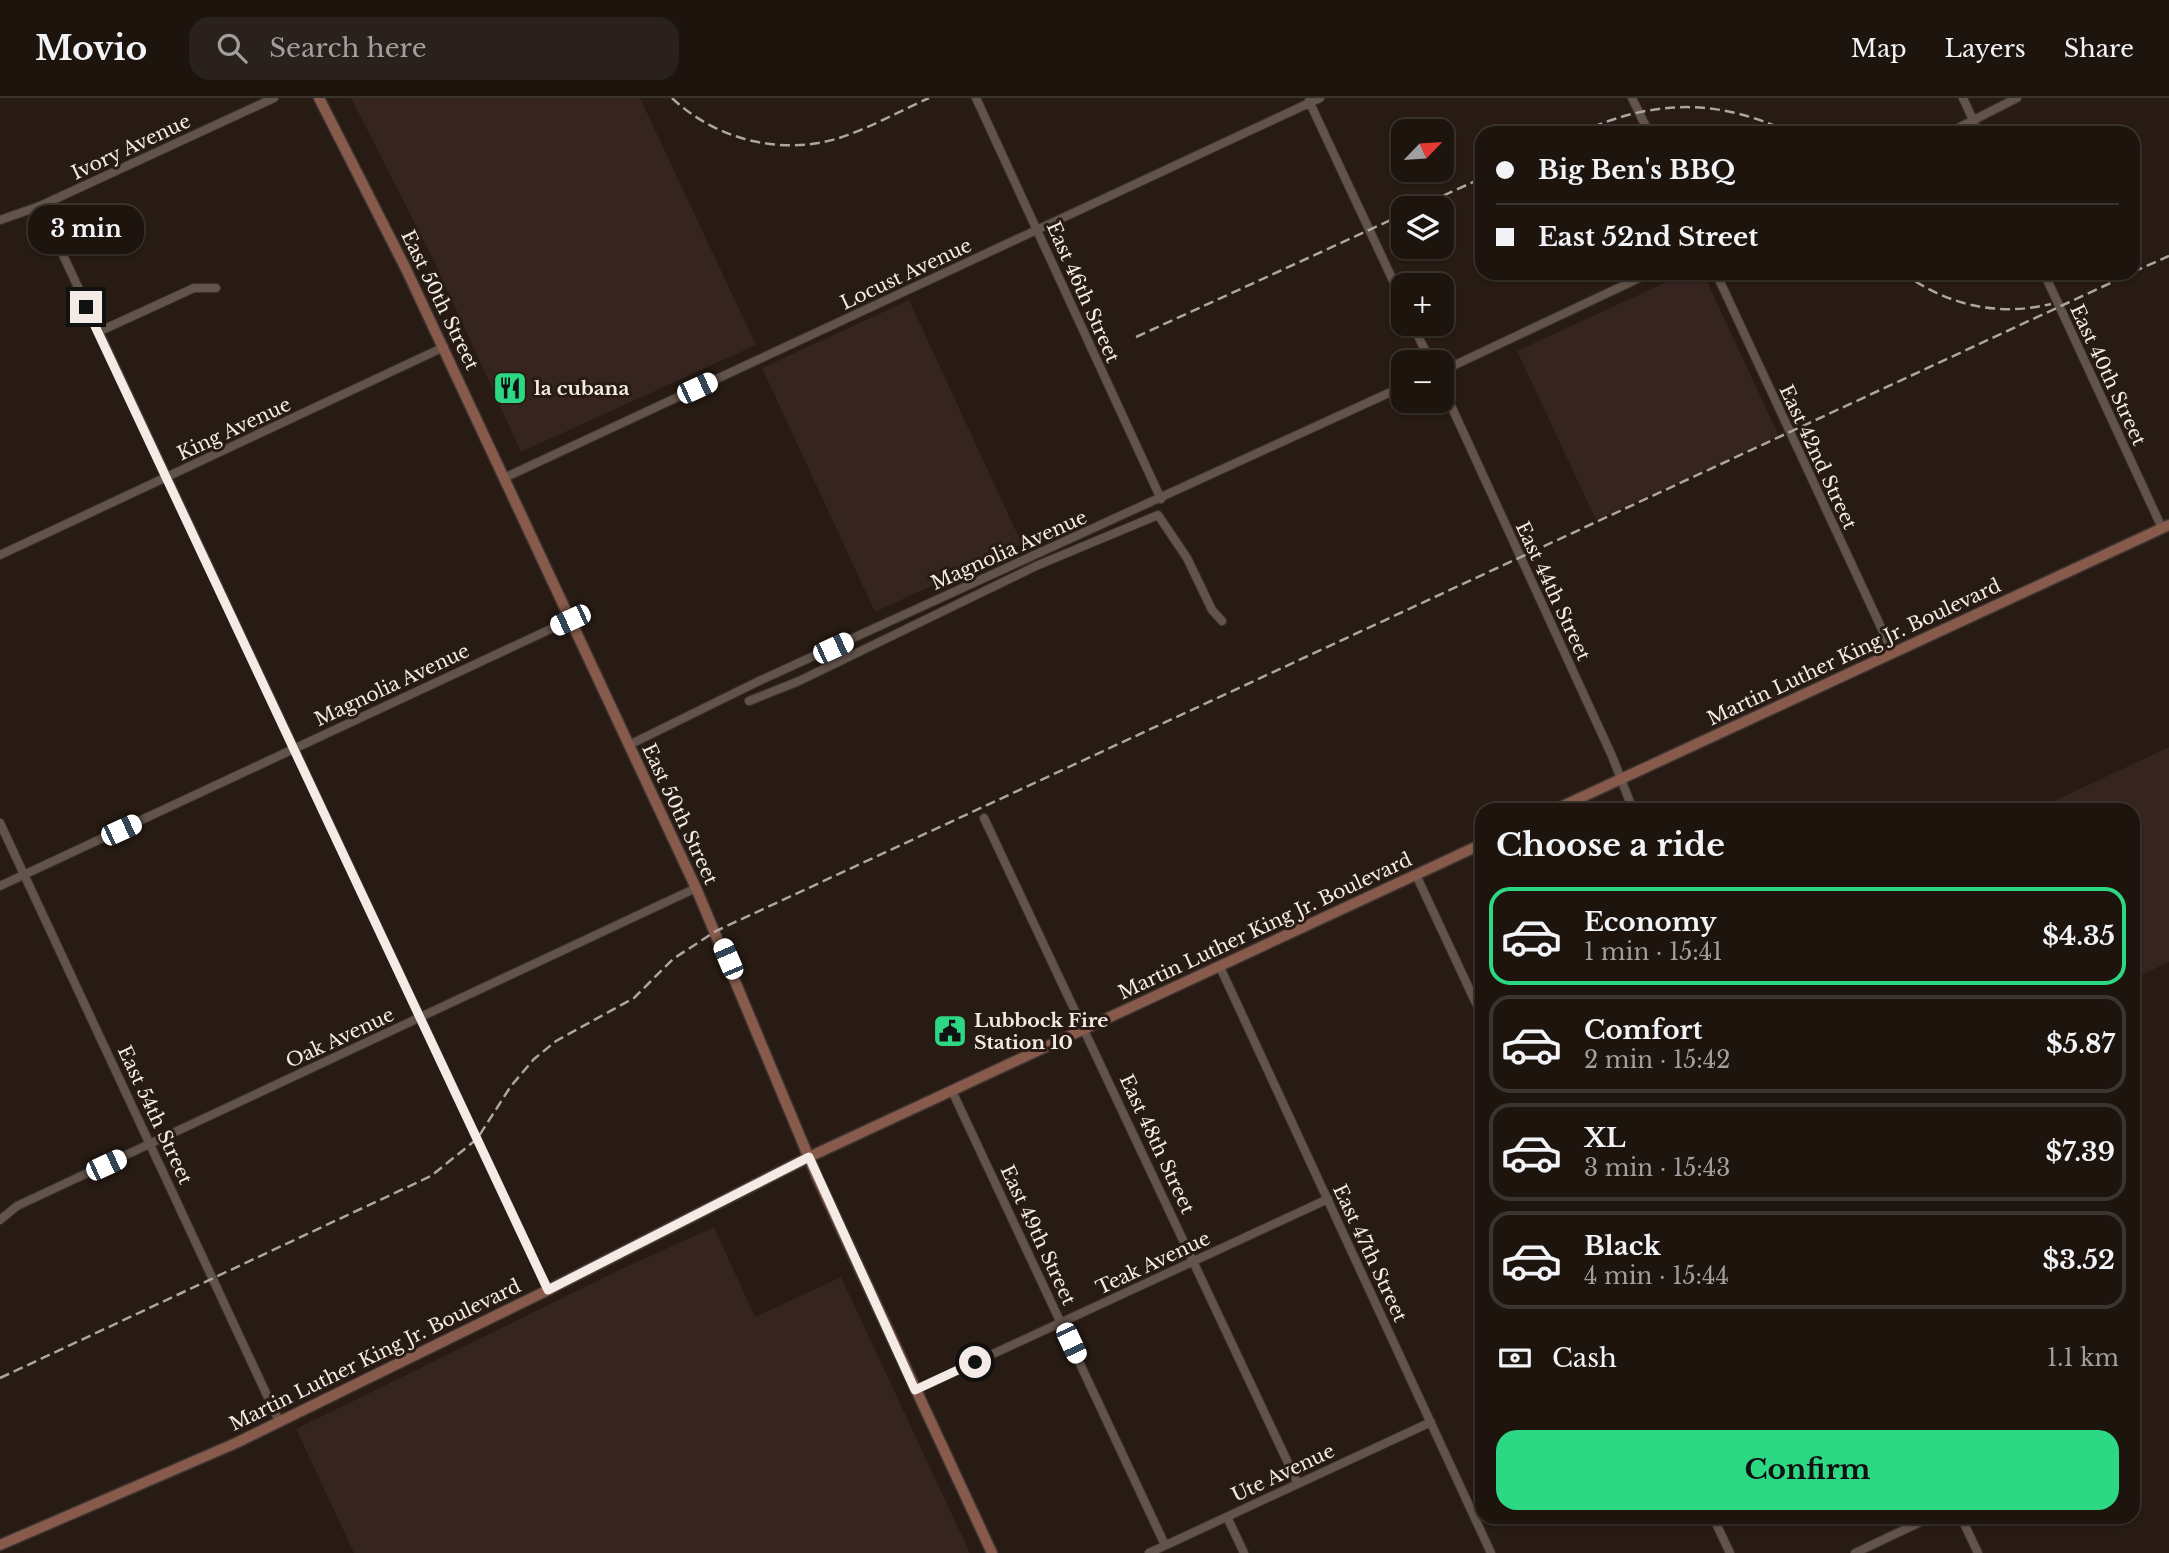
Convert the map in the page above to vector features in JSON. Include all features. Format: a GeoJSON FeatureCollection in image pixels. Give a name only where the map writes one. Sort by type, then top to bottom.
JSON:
{"type":"FeatureCollection","features":[{"type":"Feature","properties":{"kind":"main road","name":"East 50th Street"},"geometry":{"type":"LineString","coordinates":[[318,98],[444,347],[696,888],[809,1157],[992,1553]]}},
{"type":"Feature","properties":{"kind":"main road","name":"Martin Luther King Jr. Boulevard"},"geometry":{"type":"LineString","coordinates":[[1569,803],[2165,526]]}},
{"type":"Feature","properties":{"kind":"main road","name":"Martin Luther King Jr. Boulevard"},"geometry":{"type":"LineString","coordinates":[[0,1545],[279,1421],[548,1290],[809,1157],[1475,847]]}},
{"type":"Feature","properties":{"kind":"street","name":"Ivory Avenue"},"geometry":{"type":"LineString","coordinates":[[0,220],[40,206],[274,98]]}},
{"type":"Feature","properties":{"kind":"street","name":"East 46th Street"},"geometry":{"type":"LineString","coordinates":[[976,98],[1161,499]]}},
{"type":"Feature","properties":{"kind":"street","name":"Locust Avenue"},"geometry":{"type":"LineString","coordinates":[[504,478],[1038,230],[1309,100],[1320,98]]}},
{"type":"Feature","properties":{"kind":"street"},"geometry":{"type":"LineString","coordinates":[[1632,98],[1646,126]]}},
{"type":"Feature","properties":{"kind":"street"},"geometry":{"type":"LineString","coordinates":[[1963,98],[1976,126]]}},
{"type":"Feature","properties":{"kind":"street"},"geometry":{"type":"LineString","coordinates":[[1963,126],[2017,98]]}},
{"type":"Feature","properties":{"kind":"street"},"geometry":{"type":"LineString","coordinates":[[1309,100],[1391,276]]}},
{"type":"Feature","properties":{"kind":"street"},"geometry":{"type":"LineString","coordinates":[[40,206],[548,1290]]}},
{"type":"Feature","properties":{"kind":"street"},"geometry":{"type":"LineString","coordinates":[[1454,365],[1635,280]]}},
{"type":"Feature","properties":{"kind":"street","name":"East 42nd Street"},"geometry":{"type":"LineString","coordinates":[[1719,280],[1893,653]]}},
{"type":"Feature","properties":{"kind":"street","name":"East 40th Street"},"geometry":{"type":"LineString","coordinates":[[2047,280],[2165,526]]}},
{"type":"Feature","properties":{"kind":"street"},"geometry":{"type":"LineString","coordinates":[[98,332],[194,288],[216,288]]}},
{"type":"Feature","properties":{"kind":"street","name":"King Avenue"},"geometry":{"type":"LineString","coordinates":[[0,555],[444,347]]}},
{"type":"Feature","properties":{"kind":"street","name":"Magnolia Avenue"},"geometry":{"type":"LineString","coordinates":[[629,745],[759,681],[1391,392]]}},
{"type":"Feature","properties":{"kind":"street","name":"East 44th Street"},"geometry":{"type":"LineString","coordinates":[[1454,412],[1622,778],[1631,803]]}},
{"type":"Feature","properties":{"kind":"street"},"geometry":{"type":"LineString","coordinates":[[748,701],[799,681],[1036,566],[1158,515],[1187,558],[1212,610],[1222,621]]}},
{"type":"Feature","properties":{"kind":"street","name":"Magnolia Avenue"},"geometry":{"type":"LineString","coordinates":[[0,886],[570,620]]}},
{"type":"Feature","properties":{"kind":"street","name":"East 48th Street"},"geometry":{"type":"LineString","coordinates":[[984,818],[1073,1009],[1086,1029],[1298,1484]]}},
{"type":"Feature","properties":{"kind":"street","name":"East 54th Street"},"geometry":{"type":"LineString","coordinates":[[0,823],[279,1421]]}},
{"type":"Feature","properties":{"kind":"street"},"geometry":{"type":"LineString","coordinates":[[1416,875],[1475,1001]]}},
{"type":"Feature","properties":{"kind":"street","name":"Oak Avenue"},"geometry":{"type":"LineString","coordinates":[[0,1220],[17,1206],[696,888]]}},
{"type":"Feature","properties":{"kind":"street","name":"East 47th Street"},"geometry":{"type":"LineString","coordinates":[[1220,967],[1475,1520]]}},
{"type":"Feature","properties":{"kind":"street","name":"East 49th Street"},"geometry":{"type":"LineString","coordinates":[[952,1091],[1165,1545]]}},
{"type":"Feature","properties":{"kind":"street","name":"Teak Avenue"},"geometry":{"type":"LineString","coordinates":[[915,1390],[1328,1199]]}},
{"type":"Feature","properties":{"kind":"street","name":"Ute Avenue"},"geometry":{"type":"LineString","coordinates":[[1149,1553],[1431,1422]]}},
{"type":"Feature","properties":{"kind":"street"},"geometry":{"type":"LineString","coordinates":[[1227,1517],[1244,1553]]}},
{"type":"Feature","properties":{"kind":"street","name":"East 47th Street"},"geometry":{"type":"LineString","coordinates":[[1477,1524],[1490,1553]]}},
{"type":"Feature","properties":{"kind":"street"},"geometry":{"type":"LineString","coordinates":[[1716,1524],[1730,1553]]}},
{"type":"Feature","properties":{"kind":"street"},"geometry":{"type":"LineString","coordinates":[[1854,1553],[1916,1524]]}},
{"type":"Feature","properties":{"kind":"street"},"geometry":{"type":"LineString","coordinates":[[1964,1524],[1978,1553]]}},
{"type":"Feature","properties":{"kind":"shaded area"},"geometry":{"type":"Polygon","coordinates":[[[351,98],[640,98],[756,345],[521,452],[436,265],[351,98]]]}},
{"type":"Feature","properties":{"kind":"shaded area"},"geometry":{"type":"Polygon","coordinates":[[[1671,280],[1706,280],[1779,436],[1596,520],[1517,351],[1671,280]]]}},
{"type":"Feature","properties":{"kind":"shaded area"},"geometry":{"type":"Polygon","coordinates":[[[909,300],[1022,544],[875,612],[762,368],[909,300]]]}},
{"type":"Feature","properties":{"kind":"shaded area"},"geometry":{"type":"Polygon","coordinates":[[[2169,747],[2169,962],[2140,976],[2140,803],[2050,803],[2169,747]]]}},
{"type":"Feature","properties":{"kind":"shaded area"},"geometry":{"type":"Polygon","coordinates":[[[714,1227],[755,1317],[841,1277],[970,1553],[354,1553],[296,1429],[617,1271],[714,1227]]]}},
{"type":"Feature","properties":{"kind":"railway"},"geometry":{"type":"LineString","coordinates":[[672,98],[689,113],[729,134],[751,141],[795,145],[817,143],[851,134],[929,98]]}},
{"type":"Feature","properties":{"kind":"railway"},"geometry":{"type":"LineString","coordinates":[[1596,126],[1633,114],[1685,107],[1737,113],[1774,126]]}},
{"type":"Feature","properties":{"kind":"railway"},"geometry":{"type":"LineString","coordinates":[[1442,196],[1475,181]]}},
{"type":"Feature","properties":{"kind":"railway"},"geometry":{"type":"LineString","coordinates":[[1136,337],[1391,220]]}},
{"type":"Feature","properties":{"kind":"railway"},"geometry":{"type":"LineString","coordinates":[[2140,269],[2169,256]]}},
{"type":"Feature","properties":{"kind":"railway"},"geometry":{"type":"LineString","coordinates":[[1914,280],[1937,293],[1973,305],[2011,309],[2051,304]]}},
{"type":"Feature","properties":{"kind":"railway"},"geometry":{"type":"LineString","coordinates":[[0,1378],[431,1176],[477,1139],[511,1086],[534,1059],[556,1041],[634,998],[673,959],[716,931],[2117,280]]}},
{"type":"Feature","properties":{"kind":"place","name":"la cubana"},"geometry":{"type":"Point","coordinates":[510,388]}},
{"type":"Feature","properties":{"kind":"place","name":"Lubbock Fire Station 10"},"geometry":{"type":"Point","coordinates":[950,1031]}},
{"type":"Feature","properties":{"kind":"route"},"geometry":{"type":"LineString","coordinates":[[86,307],[548,1290],[809,1157],[915,1390],[975,1362]]}}]}
